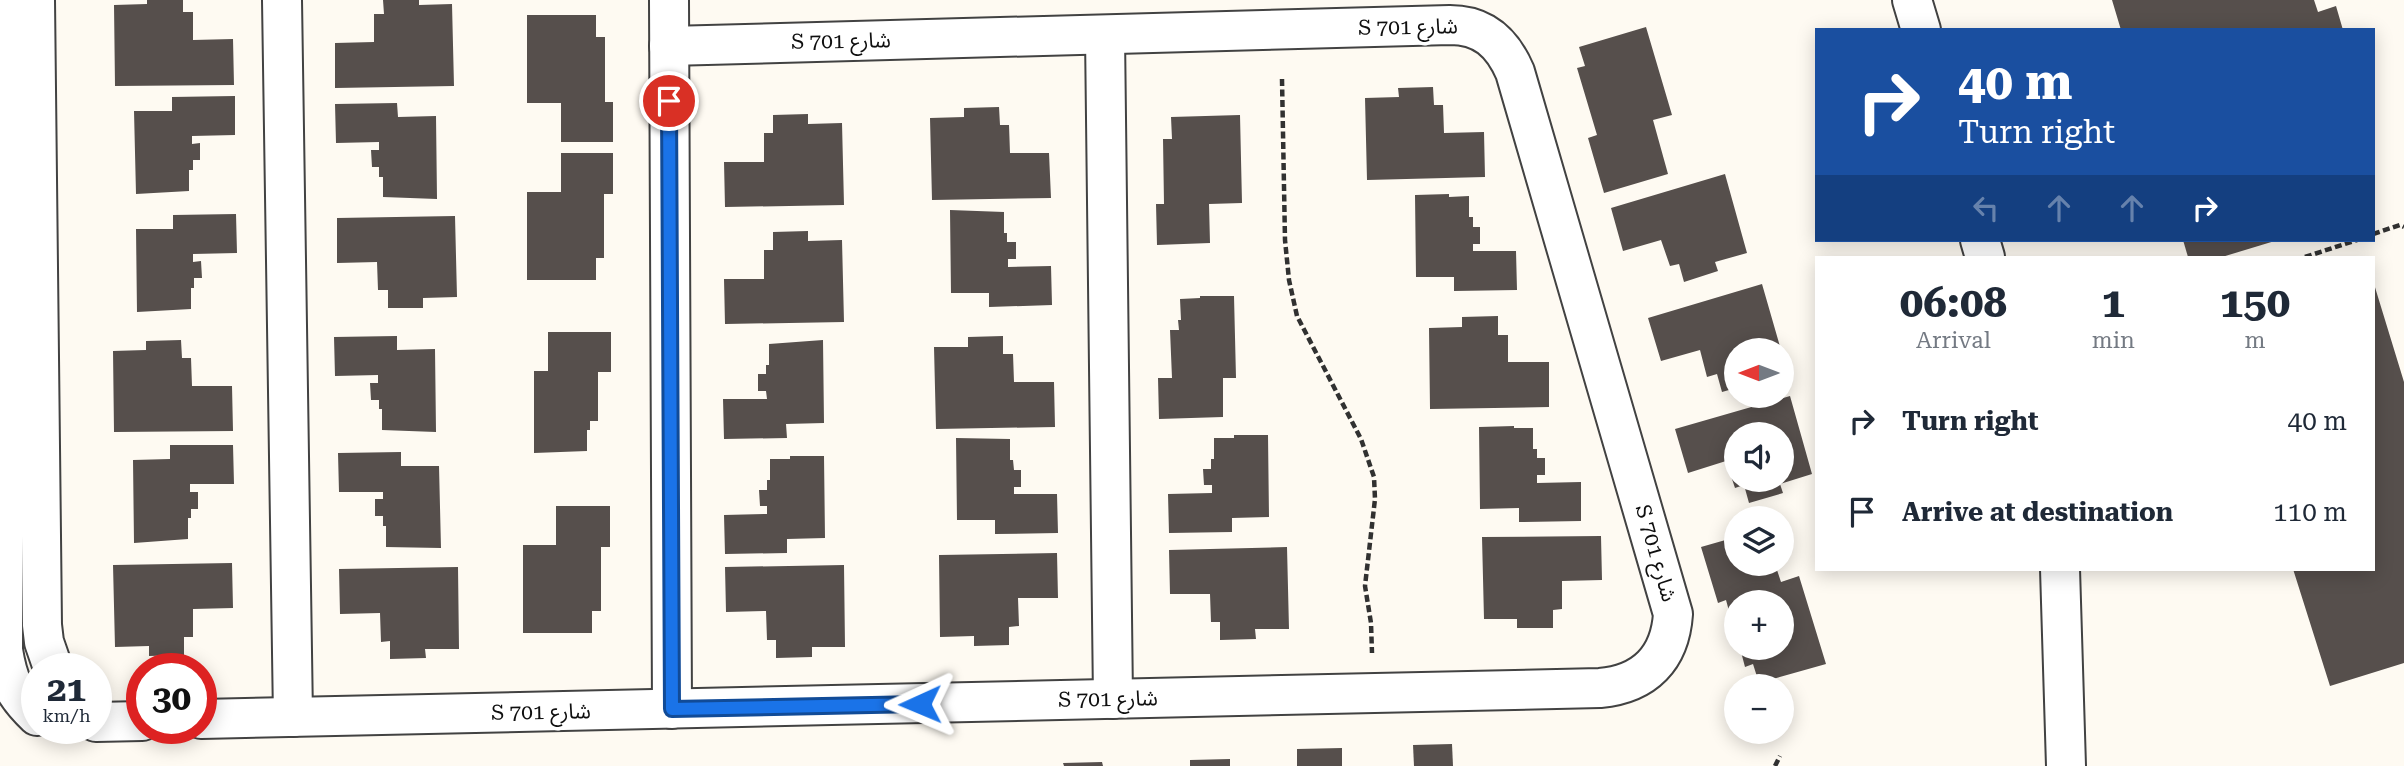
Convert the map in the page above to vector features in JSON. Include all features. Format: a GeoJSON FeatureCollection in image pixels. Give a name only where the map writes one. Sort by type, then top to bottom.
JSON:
{"type":"FeatureCollection","features":[{"type":"Feature","properties":{"kind":"street"},"geometry":{"type":"LineString","coordinates":[[5,0],[14,329],[47,653]]}},
{"type":"Feature","properties":{"kind":"street"},"geometry":{"type":"LineString","coordinates":[[21,700],[7,675],[3,650],[14,329],[35,0]]}},
{"type":"Feature","properties":{"kind":"street"},"geometry":{"type":"LineString","coordinates":[[282,0],[293,717]]}},
{"type":"Feature","properties":{"kind":"street"},"geometry":{"type":"LineString","coordinates":[[669,0],[672,709]]}},
{"type":"Feature","properties":{"kind":"street"},"geometry":{"type":"LineString","coordinates":[[1912,0],[1920,28]]}},
{"type":"Feature","properties":{"kind":"street","name":"S 701 شارع"},"geometry":{"type":"LineString","coordinates":[[217,719],[1613,687],[1627,683],[1661,657],[1672,629],[1673,614],[1515,72],[1499,43],[1486,33],[1462,25],[669,46]]}},
{"type":"Feature","properties":{"kind":"street"},"geometry":{"type":"LineString","coordinates":[[1105,34],[1113,699]]}},
{"type":"Feature","properties":{"kind":"street"},"geometry":{"type":"LineString","coordinates":[[2060,571],[2070,763]]}},
{"type":"Feature","properties":{"kind":"path"},"geometry":{"type":"LineString","coordinates":[[1282,79],[1285,240],[1289,280],[1297,316],[1362,439],[1374,477],[1376,499],[1365,586],[1371,623],[1373,693]]}},
{"type":"Feature","properties":{"kind":"path"},"geometry":{"type":"LineString","coordinates":[[2375,233],[2400,225],[2404,227]]}},
{"type":"Feature","properties":{"kind":"path"},"geometry":{"type":"LineString","coordinates":[[2308,256],[2351,242]]}},
{"type":"Feature","properties":{"kind":"path"},"geometry":{"type":"LineString","coordinates":[[1775,766],[1780,756]]}},
{"type":"Feature","properties":{"kind":"building"},"geometry":{"type":"Polygon","coordinates":[[[147,0],[183,0],[183,12],[193,12],[193,40],[233,39],[234,85],[115,86],[114,5],[147,4],[147,0]]]}},
{"type":"Feature","properties":{"kind":"building"},"geometry":{"type":"Polygon","coordinates":[[[383,0],[419,0],[419,5],[452,4],[454,86],[335,88],[335,43],[374,42],[374,14],[384,14],[383,0]]]}},
{"type":"Feature","properties":{"kind":"building"},"geometry":{"type":"Polygon","coordinates":[[[2112,0],[2314,0],[2318,12],[2336,6],[2342,28],[2120,28],[2112,0]]]}},
{"type":"Feature","properties":{"kind":"building"},"geometry":{"type":"Polygon","coordinates":[[[527,15],[596,15],[596,37],[605,37],[605,102],[613,102],[613,142],[561,142],[561,103],[527,103],[527,15]]]}},
{"type":"Feature","properties":{"kind":"building"},"geometry":{"type":"Polygon","coordinates":[[[1646,27],[1672,115],[1653,120],[1668,174],[1604,193],[1588,138],[1597,135],[1577,68],[1585,66],[1579,47],[1646,27]]]}},
{"type":"Feature","properties":{"kind":"building"},"geometry":{"type":"Polygon","coordinates":[[[1433,87],[1434,105],[1443,105],[1444,133],[1484,132],[1485,177],[1367,180],[1365,98],[1399,97],[1398,88],[1433,87]]]}},
{"type":"Feature","properties":{"kind":"building"},"geometry":{"type":"Polygon","coordinates":[[[235,96],[235,135],[192,136],[192,144],[200,143],[200,160],[193,160],[193,170],[189,170],[189,191],[136,194],[134,111],[172,111],[172,97],[235,96]]]}},
{"type":"Feature","properties":{"kind":"building"},"geometry":{"type":"Polygon","coordinates":[[[397,103],[398,117],[436,116],[437,199],[383,197],[383,177],[379,177],[379,167],[372,167],[371,150],[379,150],[379,142],[336,143],[335,104],[397,103]]]}},
{"type":"Feature","properties":{"kind":"building"},"geometry":{"type":"Polygon","coordinates":[[[999,107],[1000,125],[1009,125],[1010,153],[1049,153],[1051,198],[932,200],[930,118],[964,117],[964,108],[999,107]]]}},
{"type":"Feature","properties":{"kind":"building"},"geometry":{"type":"Polygon","coordinates":[[[808,114],[808,124],[842,123],[844,205],[725,207],[724,162],[764,162],[764,133],[773,133],[773,115],[808,114]]]}},
{"type":"Feature","properties":{"kind":"building"},"geometry":{"type":"Polygon","coordinates":[[[1240,115],[1242,203],[1209,204],[1210,243],[1157,245],[1156,204],[1164,204],[1163,139],[1172,139],[1171,117],[1240,115]]]}},
{"type":"Feature","properties":{"kind":"building"},"geometry":{"type":"Polygon","coordinates":[[[561,153],[613,153],[613,194],[604,194],[604,258],[596,258],[596,280],[527,280],[527,192],[561,192],[561,153]]]}},
{"type":"Feature","properties":{"kind":"building"},"geometry":{"type":"Polygon","coordinates":[[[1725,174],[1747,253],[1715,262],[1718,271],[1684,282],[1679,264],[1670,266],[1661,240],[1623,251],[1611,208],[1725,174]]]}},
{"type":"Feature","properties":{"kind":"building"},"geometry":{"type":"Polygon","coordinates":[[[1449,194],[1449,197],[1469,196],[1469,217],[1473,217],[1473,227],[1480,227],[1480,244],[1473,244],[1473,251],[1516,251],[1517,290],[1454,291],[1454,277],[1416,277],[1415,195],[1449,194]]]}},
{"type":"Feature","properties":{"kind":"building"},"geometry":{"type":"Polygon","coordinates":[[[950,210],[1004,212],[1007,242],[1016,242],[1016,259],[1008,259],[1008,267],[1051,266],[1052,305],[989,307],[989,293],[951,293],[950,210]]]}},
{"type":"Feature","properties":{"kind":"building"},"geometry":{"type":"Polygon","coordinates":[[[236,214],[237,253],[193,254],[193,262],[201,261],[202,278],[194,278],[191,309],[137,312],[136,229],[173,229],[173,215],[236,214]]]}},
{"type":"Feature","properties":{"kind":"building"},"geometry":{"type":"Polygon","coordinates":[[[455,216],[457,297],[423,298],[423,308],[388,308],[388,290],[378,290],[377,262],[337,263],[337,218],[455,216]]]}},
{"type":"Feature","properties":{"kind":"building"},"geometry":{"type":"Polygon","coordinates":[[[808,231],[808,241],[842,240],[844,322],[725,324],[724,279],[764,279],[764,250],[773,250],[773,232],[808,231]]]}},
{"type":"Feature","properties":{"kind":"building"},"geometry":{"type":"Polygon","coordinates":[[[2184,242],[2271,242],[2225,256],[2188,256],[2184,242]]]}},
{"type":"Feature","properties":{"kind":"building"},"geometry":{"type":"Polygon","coordinates":[[[1762,284],[1778,338],[1724,338],[1722,392],[1717,374],[1707,377],[1700,350],[1661,361],[1648,318],[1762,284]]]}},
{"type":"Feature","properties":{"kind":"building"},"geometry":{"type":"Polygon","coordinates":[[[2375,287],[2404,382],[2404,663],[2330,686],[2294,571],[2375,571],[2375,287]]]}},
{"type":"Feature","properties":{"kind":"building"},"geometry":{"type":"Polygon","coordinates":[[[1234,296],[1236,378],[1223,378],[1223,417],[1159,419],[1158,378],[1172,378],[1170,330],[1179,330],[1180,299],[1234,296]]]}},
{"type":"Feature","properties":{"kind":"building"},"geometry":{"type":"Polygon","coordinates":[[[1498,316],[1498,335],[1508,335],[1508,362],[1549,362],[1549,407],[1430,409],[1429,328],[1462,327],[1462,317],[1498,316]]]}},
{"type":"Feature","properties":{"kind":"building"},"geometry":{"type":"Polygon","coordinates":[[[548,332],[611,332],[611,372],[598,372],[598,421],[590,421],[587,451],[534,453],[534,371],[548,371],[548,332]]]}},
{"type":"Feature","properties":{"kind":"building"},"geometry":{"type":"Polygon","coordinates":[[[397,336],[397,350],[435,349],[436,432],[382,430],[379,400],[371,400],[370,383],[378,383],[378,375],[335,376],[334,337],[397,336]]]}},
{"type":"Feature","properties":{"kind":"building"},"geometry":{"type":"Polygon","coordinates":[[[1003,336],[1003,354],[1013,354],[1014,382],[1054,382],[1055,427],[936,429],[934,347],[968,347],[968,337],[1003,336]]]}},
{"type":"Feature","properties":{"kind":"building"},"geometry":{"type":"Polygon","coordinates":[[[181,340],[182,358],[191,358],[192,386],[232,386],[233,431],[114,432],[113,351],[146,350],[146,341],[181,340]]]}},
{"type":"Feature","properties":{"kind":"building"},"geometry":{"type":"Polygon","coordinates":[[[823,340],[824,423],[786,424],[787,438],[724,439],[723,399],[767,399],[766,391],[758,391],[758,374],[766,374],[769,344],[823,340]]]}},
{"type":"Feature","properties":{"kind":"building"},"geometry":{"type":"Polygon","coordinates":[[[1748,408],[1793,408],[1812,474],[1794,480],[1794,422],[1724,422],[1724,462],[1688,473],[1675,429],[1748,408]]]}},
{"type":"Feature","properties":{"kind":"building"},"geometry":{"type":"Polygon","coordinates":[[[1479,427],[1533,428],[1533,449],[1537,449],[1537,458],[1545,458],[1545,475],[1537,475],[1537,483],[1581,482],[1581,521],[1519,522],[1519,508],[1480,509],[1479,427]]]}},
{"type":"Feature","properties":{"kind":"building"},"geometry":{"type":"Polygon","coordinates":[[[1234,435],[1268,435],[1269,517],[1232,518],[1232,532],[1169,533],[1168,494],[1212,493],[1212,485],[1204,485],[1203,469],[1211,469],[1214,438],[1234,438],[1234,435]]]}},
{"type":"Feature","properties":{"kind":"building"},"geometry":{"type":"Polygon","coordinates":[[[956,438],[1010,439],[1010,460],[1013,460],[1014,470],[1021,470],[1021,487],[1014,487],[1014,494],[1057,494],[1058,533],[995,534],[995,520],[957,520],[956,438]]]}},
{"type":"Feature","properties":{"kind":"building"},"geometry":{"type":"Polygon","coordinates":[[[170,445],[233,445],[234,484],[190,484],[190,492],[198,492],[198,509],[191,509],[191,518],[188,518],[188,539],[134,543],[133,460],[170,459],[170,445]]]}},
{"type":"Feature","properties":{"kind":"building"},"geometry":{"type":"Polygon","coordinates":[[[401,452],[401,466],[439,466],[441,548],[386,547],[383,516],[375,516],[375,499],[383,499],[383,492],[339,492],[338,453],[401,452]]]}},
{"type":"Feature","properties":{"kind":"building"},"geometry":{"type":"Polygon","coordinates":[[[790,456],[824,456],[825,538],[787,539],[787,553],[725,554],[724,515],[767,514],[767,506],[760,506],[759,490],[767,490],[770,459],[790,459],[790,456]]]}},
{"type":"Feature","properties":{"kind":"building"},"geometry":{"type":"Polygon","coordinates":[[[1746,492],[1783,493],[1749,503],[1746,492]]]}},
{"type":"Feature","properties":{"kind":"building"},"geometry":{"type":"Polygon","coordinates":[[[556,506],[610,506],[610,547],[601,547],[601,611],[592,611],[592,633],[523,633],[523,545],[556,545],[556,506]]]}},
{"type":"Feature","properties":{"kind":"building"},"geometry":{"type":"Polygon","coordinates":[[[1601,536],[1602,580],[1562,581],[1562,609],[1553,610],[1553,628],[1517,628],[1517,619],[1484,619],[1482,537],[1601,536]]]}},
{"type":"Feature","properties":{"kind":"building"},"geometry":{"type":"Polygon","coordinates":[[[1724,540],[1724,576],[1779,576],[1781,582],[1799,576],[1826,664],[1791,674],[1756,674],[1753,664],[1745,667],[1743,660],[1794,660],[1794,590],[1724,590],[1724,601],[1718,603],[1701,547],[1724,540]]]}},
{"type":"Feature","properties":{"kind":"building"},"geometry":{"type":"Polygon","coordinates":[[[1287,547],[1289,629],[1255,629],[1256,639],[1220,640],[1220,622],[1211,622],[1210,594],[1170,594],[1169,550],[1287,547]]]}},
{"type":"Feature","properties":{"kind":"building"},"geometry":{"type":"Polygon","coordinates":[[[1057,553],[1058,598],[1018,598],[1019,626],[1009,627],[1009,645],[974,646],[974,636],[940,637],[939,555],[1057,553]]]}},
{"type":"Feature","properties":{"kind":"building"},"geometry":{"type":"Polygon","coordinates":[[[232,563],[233,608],[193,609],[193,637],[184,637],[184,653],[149,653],[149,646],[115,647],[113,565],[232,563]]]}},
{"type":"Feature","properties":{"kind":"building"},"geometry":{"type":"Polygon","coordinates":[[[844,565],[845,647],[812,647],[812,657],[776,658],[776,640],[767,640],[766,611],[726,612],[725,567],[844,565]]]}},
{"type":"Feature","properties":{"kind":"building"},"geometry":{"type":"Polygon","coordinates":[[[458,567],[459,649],[425,649],[426,658],[390,659],[390,641],[381,642],[380,613],[340,614],[339,569],[458,567]]]}},
{"type":"Feature","properties":{"kind":"building"},"geometry":{"type":"Polygon","coordinates":[[[1452,744],[1453,766],[1414,766],[1413,745],[1452,744]]]}},
{"type":"Feature","properties":{"kind":"building"},"geometry":{"type":"Polygon","coordinates":[[[1342,748],[1342,766],[1297,766],[1297,749],[1342,748]]]}},
{"type":"Feature","properties":{"kind":"building"},"geometry":{"type":"Polygon","coordinates":[[[1230,759],[1230,766],[1190,766],[1190,760],[1230,759]]]}},
{"type":"Feature","properties":{"kind":"building"},"geometry":{"type":"Polygon","coordinates":[[[1102,762],[1103,766],[1064,766],[1063,763],[1102,762]]]}},
{"type":"Feature","properties":{"kind":"route"},"geometry":{"type":"LineString","coordinates":[[669,101],[672,709],[920,704]]}}]}
